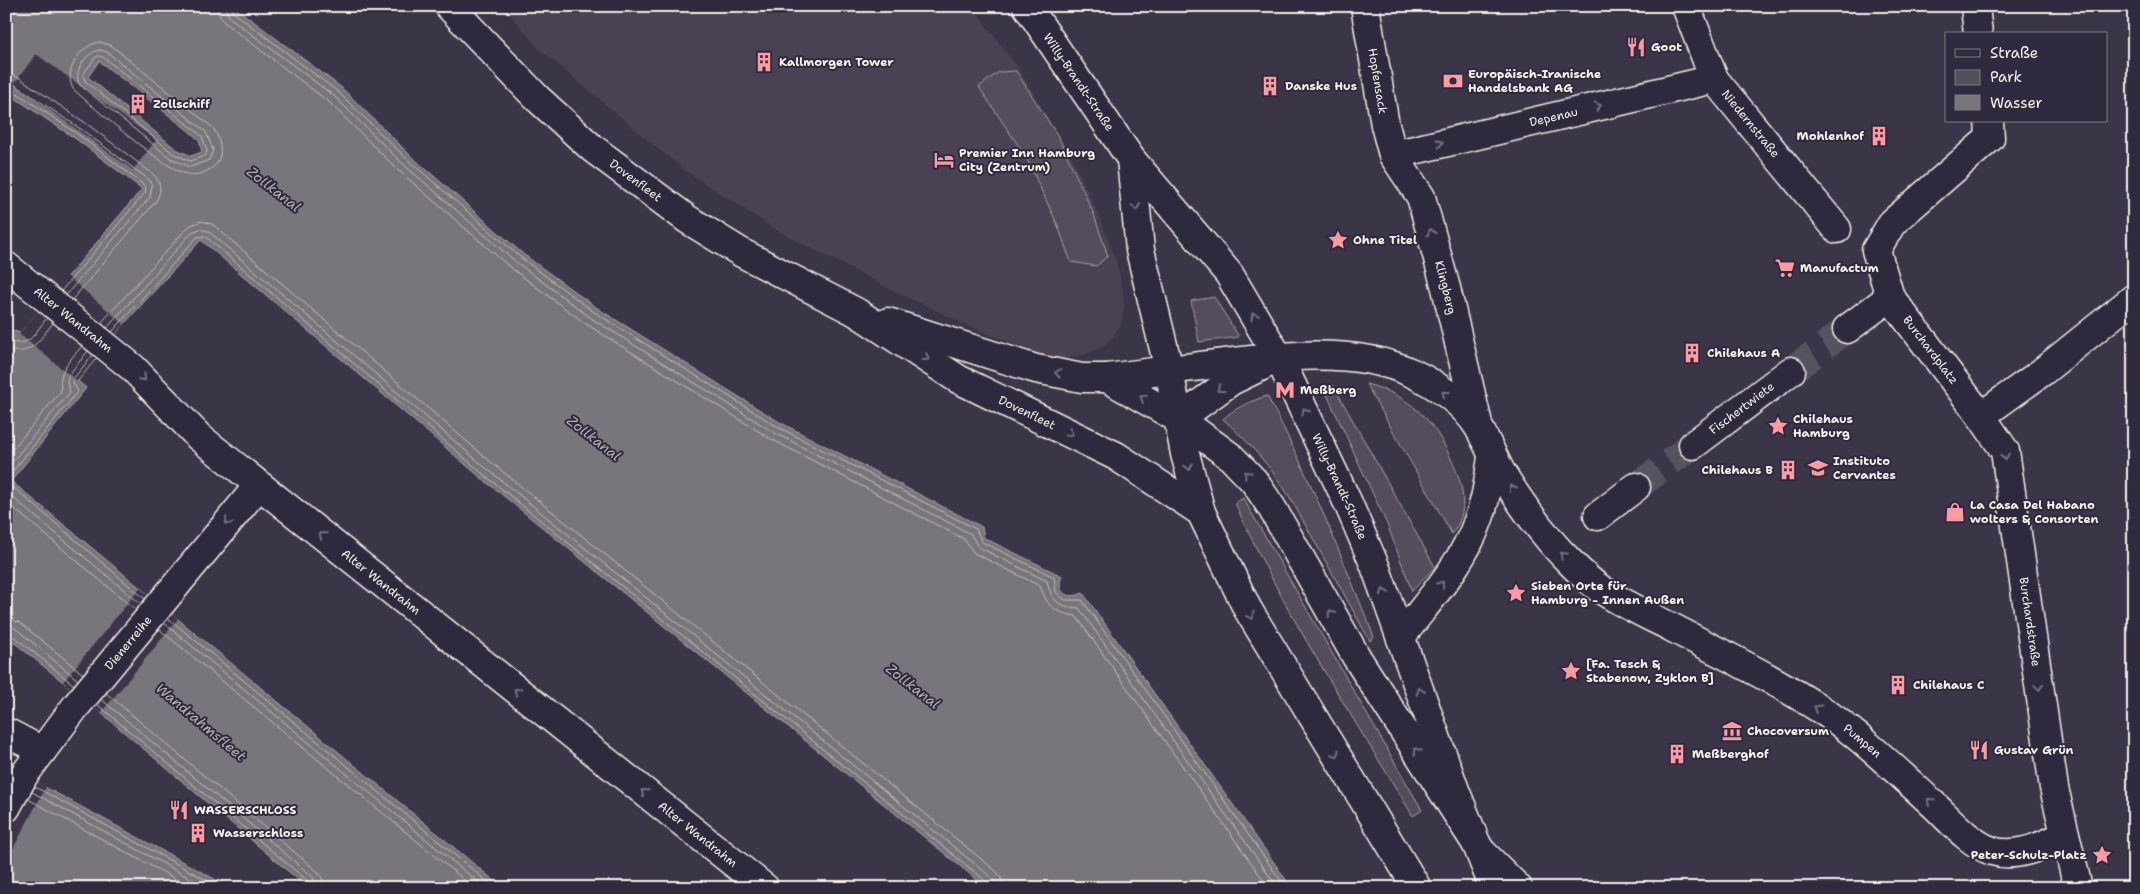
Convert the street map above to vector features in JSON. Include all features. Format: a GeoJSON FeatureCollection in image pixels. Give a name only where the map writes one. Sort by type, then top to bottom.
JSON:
{"type":"FeatureCollection","features":[{"type":"Feature","properties":{"kind":"street","name":"Dovenfleet"},"geometry":{"type":"LineString","coordinates":[[449,6],[537,98],[592,148],[687,219],[742,253],[856,312],[958,378],[1116,456],[1201,512]]}},
{"type":"Feature","properties":{"kind":"street","name":"Willy-Brandt-Straße"},"geometry":{"type":"LineString","coordinates":[[1027,6],[1131,159],[1229,274],[1279,358],[1348,502],[1401,637],[1455,790],[1481,851],[1494,888]]}},
{"type":"Feature","properties":{"kind":"street","name":"Hopfensack"},"geometry":{"type":"LineString","coordinates":[[1365,6],[1385,125],[1393,155]]}},
{"type":"Feature","properties":{"kind":"street","name":"Niedernstraße"},"geometry":{"type":"LineString","coordinates":[[1686,6],[1714,79],[1837,229]]}},
{"type":"Feature","properties":{"kind":"street"},"geometry":{"type":"LineString","coordinates":[[1975,6],[1978,32]]}},
{"type":"Feature","properties":{"kind":"street","name":"Depenau"},"geometry":{"type":"LineString","coordinates":[[1393,155],[1714,79]]}},
{"type":"Feature","properties":{"kind":"street","name":"Burchardplatz"},"geometry":{"type":"LineString","coordinates":[[1981,416],[1890,297],[1876,250],[1892,223],[1989,130]]}},
{"type":"Feature","properties":{"kind":"street","name":"Klingberg"},"geometry":{"type":"LineString","coordinates":[[1393,155],[1421,197],[1446,288],[1479,428]]}},
{"type":"Feature","properties":{"kind":"street","name":"Willy-Brandt-Straße"},"geometry":{"type":"LineString","coordinates":[[1131,159],[1140,250],[1169,370],[1185,454],[1201,512],[1220,557],[1247,608],[1417,888]]}},
{"type":"Feature","properties":{"kind":"street","name":"Alter Wandrahm"},"geometry":{"type":"LineString","coordinates":[[6,266],[107,345],[145,380],[200,437],[764,888]]}},
{"type":"Feature","properties":{"kind":"street"},"geometry":{"type":"LineString","coordinates":[[1847,329],[1890,297]]}},
{"type":"Feature","properties":{"kind":"street"},"geometry":{"type":"LineString","coordinates":[[1981,416],[2042,372],[2134,298]]}},
{"type":"Feature","properties":{"kind":"street","name":"Dovenfleet"},"geometry":{"type":"LineString","coordinates":[[856,312],[1036,369],[1082,378],[1106,378],[1169,370]]}},
{"type":"Feature","properties":{"kind":"street"},"geometry":{"type":"LineString","coordinates":[[1169,370],[1279,358],[1328,355],[1360,357],[1379,360],[1409,371],[1432,384],[1454,400],[1470,416],[1479,428],[1492,457],[1486,497],[1471,537],[1451,570],[1401,637]]}},
{"type":"Feature","properties":{"kind":"street"},"geometry":{"type":"LineString","coordinates":[[1179,419],[1231,382],[1279,358]]}},
{"type":"Feature","properties":{"kind":"street","name":"Fischertwiete"},"geometry":{"type":"LineString","coordinates":[[1693,445],[1791,371]]}},
{"type":"Feature","properties":{"kind":"street","name":"Dovenfleet"},"geometry":{"type":"LineString","coordinates":[[1106,378],[1179,419]]}},
{"type":"Feature","properties":{"kind":"street","name":"Burchardstraße"},"geometry":{"type":"LineString","coordinates":[[1981,416],[2005,451],[2054,788],[2065,835]]}},
{"type":"Feature","properties":{"kind":"street","name":"Willy-Brandt-Straße"},"geometry":{"type":"LineString","coordinates":[[1179,419],[1231,457],[1254,481],[1272,508],[1357,658],[1481,851],[1518,888]]}},
{"type":"Feature","properties":{"kind":"street","name":"Pumpen"},"geometry":{"type":"LineString","coordinates":[[1492,457],[1543,532],[1571,563],[1598,588],[1768,678],[1828,714],[1884,759],[1966,834],[1986,848],[2010,854],[2045,844],[2065,835]]}},
{"type":"Feature","properties":{"kind":"street","name":"Dienerreihe"},"geometry":{"type":"LineString","coordinates":[[6,808],[24,775],[82,698],[259,485]]}},
{"type":"Feature","properties":{"kind":"street"},"geometry":{"type":"LineString","coordinates":[[1598,516],[1636,487]]}},
{"type":"Feature","properties":{"kind":"street"},"geometry":{"type":"LineString","coordinates":[[6,732],[42,751]]}},
{"type":"Feature","properties":{"kind":"street"},"geometry":{"type":"LineString","coordinates":[[2065,835],[2078,888]]}},
{"type":"Feature","properties":{"kind":"shaded area"},"geometry":{"type":"Polygon","coordinates":[[[503,6],[972,6],[1020,71],[1073,160],[1103,225],[1116,261],[1123,291],[1124,309],[1120,326],[1112,338],[1102,347],[1086,354],[1067,358],[1049,358],[971,327],[886,287],[778,231],[684,170],[539,49],[503,6]]]}},
{"type":"Feature","properties":{"kind":"green space"},"geometry":{"type":"Polygon","coordinates":[[[1016,71],[1059,138],[1093,212],[1108,256],[1096,266],[1071,262],[1058,226],[1026,157],[979,87],[999,72],[1016,71]]]}},
{"type":"Feature","properties":{"kind":"green space"},"geometry":{"type":"Polygon","coordinates":[[[1214,297],[1239,337],[1199,342],[1191,301],[1214,297]]]}},
{"type":"Feature","properties":{"kind":"green space"},"geometry":{"type":"Polygon","coordinates":[[[1366,384],[1382,389],[1408,402],[1419,411],[1445,446],[1457,474],[1463,499],[1461,516],[1452,534],[1366,384]]]}},
{"type":"Feature","properties":{"kind":"green space"},"geometry":{"type":"Polygon","coordinates":[[[1333,385],[1435,567],[1412,591],[1387,524],[1323,386],[1333,385]]]}},
{"type":"Feature","properties":{"kind":"green space"},"geometry":{"type":"Polygon","coordinates":[[[1267,396],[1297,455],[1337,545],[1374,637],[1370,641],[1291,499],[1260,456],[1223,419],[1244,405],[1267,396]]]}},
{"type":"Feature","properties":{"kind":"green space"},"geometry":{"type":"Polygon","coordinates":[[[1243,498],[1422,810],[1413,816],[1319,662],[1275,584],[1235,503],[1243,498]]]}},
{"type":"Feature","properties":{"kind":"water"},"geometry":{"type":"Polygon","coordinates":[[[6,6],[233,6],[342,88],[411,156],[523,254],[597,308],[781,423],[982,527],[984,538],[1062,576],[1060,587],[1064,594],[1072,596],[1083,593],[1292,888],[987,888],[479,476],[201,240],[124,324],[78,381],[86,388],[11,481],[503,888],[308,888],[99,711],[6,636],[6,332],[8,329],[20,333],[142,189],[76,139],[6,92],[6,6]],[[99,61],[88,77],[176,149],[191,156],[202,152],[199,140],[99,61]]]}},
{"type":"Feature","properties":{"kind":"water"},"geometry":{"type":"Polygon","coordinates":[[[6,766],[231,888],[24,888],[6,878],[6,766]]]}},
{"type":"Feature","properties":{"kind":"pier"},"geometry":{"type":"Polygon","coordinates":[[[36,54],[156,140],[133,170],[14,84],[36,54]]]}},
{"type":"Feature","properties":{"kind":"pier"},"geometry":{"type":"Polygon","coordinates":[[[67,276],[124,324],[77,381],[19,334],[67,276]]]}},
{"type":"Feature","properties":{"kind":"pier"},"geometry":{"type":"Polygon","coordinates":[[[140,588],[178,619],[101,713],[63,682],[140,588]]]}},
{"type":"Feature","properties":{"kind":"pier"},"geometry":{"type":"Polygon","coordinates":[[[6,766],[46,787],[6,862],[6,766]]]}},
{"type":"Feature","properties":{"kind":"tunnel"},"geometry":{"type":"LineString","coordinates":[[1791,371],[1847,329]]}},
{"type":"Feature","properties":{"kind":"tunnel"},"geometry":{"type":"LineString","coordinates":[[1636,487],[1693,445]]}},
{"type":"Feature","properties":{"kind":"place","name":"Goot"},"geometry":{"type":"Point","coordinates":[1636,47]}},
{"type":"Feature","properties":{"kind":"place","name":"Kallmorgen Tower"},"geometry":{"type":"Point","coordinates":[764,62]}},
{"type":"Feature","properties":{"kind":"place","name":"Europäisch-Iranische Handelsbank AG"},"geometry":{"type":"Point","coordinates":[1453,81]}},
{"type":"Feature","properties":{"kind":"place","name":"Danske Hus"},"geometry":{"type":"Point","coordinates":[1270,86]}},
{"type":"Feature","properties":{"kind":"place","name":"Zollschiff"},"geometry":{"type":"Point","coordinates":[138,104]}},
{"type":"Feature","properties":{"kind":"place","name":"Mohlenhof"},"geometry":{"type":"Point","coordinates":[1879,136]}},
{"type":"Feature","properties":{"kind":"place","name":"Premier Inn Hamburg City (Zentrum)"},"geometry":{"type":"Point","coordinates":[944,160]}},
{"type":"Feature","properties":{"kind":"place","name":"Ohne Titel"},"geometry":{"type":"Point","coordinates":[1338,240]}},
{"type":"Feature","properties":{"kind":"place","name":"Manufactum"},"geometry":{"type":"Point","coordinates":[1785,268]}},
{"type":"Feature","properties":{"kind":"place","name":"Chilehaus A"},"geometry":{"type":"Point","coordinates":[1692,353]}},
{"type":"Feature","properties":{"kind":"place","name":"Meßberg"},"geometry":{"type":"Point","coordinates":[1285,390]}},
{"type":"Feature","properties":{"kind":"place","name":"Chilehaus Hamburg"},"geometry":{"type":"Point","coordinates":[1778,426]}},
{"type":"Feature","properties":{"kind":"place","name":"Instituto Cervantes"},"geometry":{"type":"Point","coordinates":[1818,468]}},
{"type":"Feature","properties":{"kind":"place","name":"Chilehaus B"},"geometry":{"type":"Point","coordinates":[1788,470]}},
{"type":"Feature","properties":{"kind":"place","name":"La Casa Del Habano wolters & Consorten"},"geometry":{"type":"Point","coordinates":[1955,512]}},
{"type":"Feature","properties":{"kind":"place","name":"Sieben Orte für Hamburg - Innen Außen"},"geometry":{"type":"Point","coordinates":[1516,593]}},
{"type":"Feature","properties":{"kind":"place","name":"[Fa. Tesch & Stabenow, Zyklon B]"},"geometry":{"type":"Point","coordinates":[1571,671]}},
{"type":"Feature","properties":{"kind":"place","name":"Chilehaus C"},"geometry":{"type":"Point","coordinates":[1898,685]}},
{"type":"Feature","properties":{"kind":"place","name":"Chocoversum"},"geometry":{"type":"Point","coordinates":[1732,731]}},
{"type":"Feature","properties":{"kind":"place","name":"Gustav Grün"},"geometry":{"type":"Point","coordinates":[1979,750]}},
{"type":"Feature","properties":{"kind":"place","name":"Meßberghof"},"geometry":{"type":"Point","coordinates":[1677,754]}},
{"type":"Feature","properties":{"kind":"place","name":"WASSERSCHLOSS"},"geometry":{"type":"Point","coordinates":[179,810]}},
{"type":"Feature","properties":{"kind":"place","name":"Wasserschloss"},"geometry":{"type":"Point","coordinates":[198,833]}},
{"type":"Feature","properties":{"kind":"place","name":"Peter-Schulz-Platz"},"geometry":{"type":"Point","coordinates":[2102,855]}},
{"type":"Feature","properties":{"kind":"water label","name":"Zollkanal"},"geometry":{"type":"Point","coordinates":[274,189]}},
{"type":"Feature","properties":{"kind":"water label","name":"Zollkanal"},"geometry":{"type":"Point","coordinates":[594,438]}},
{"type":"Feature","properties":{"kind":"water label","name":"Zollkanal"},"geometry":{"type":"Point","coordinates":[913,686]}},
{"type":"Feature","properties":{"kind":"water label","name":"Wandrahmsfleet"},"geometry":{"type":"Point","coordinates":[201,722]}}]}
